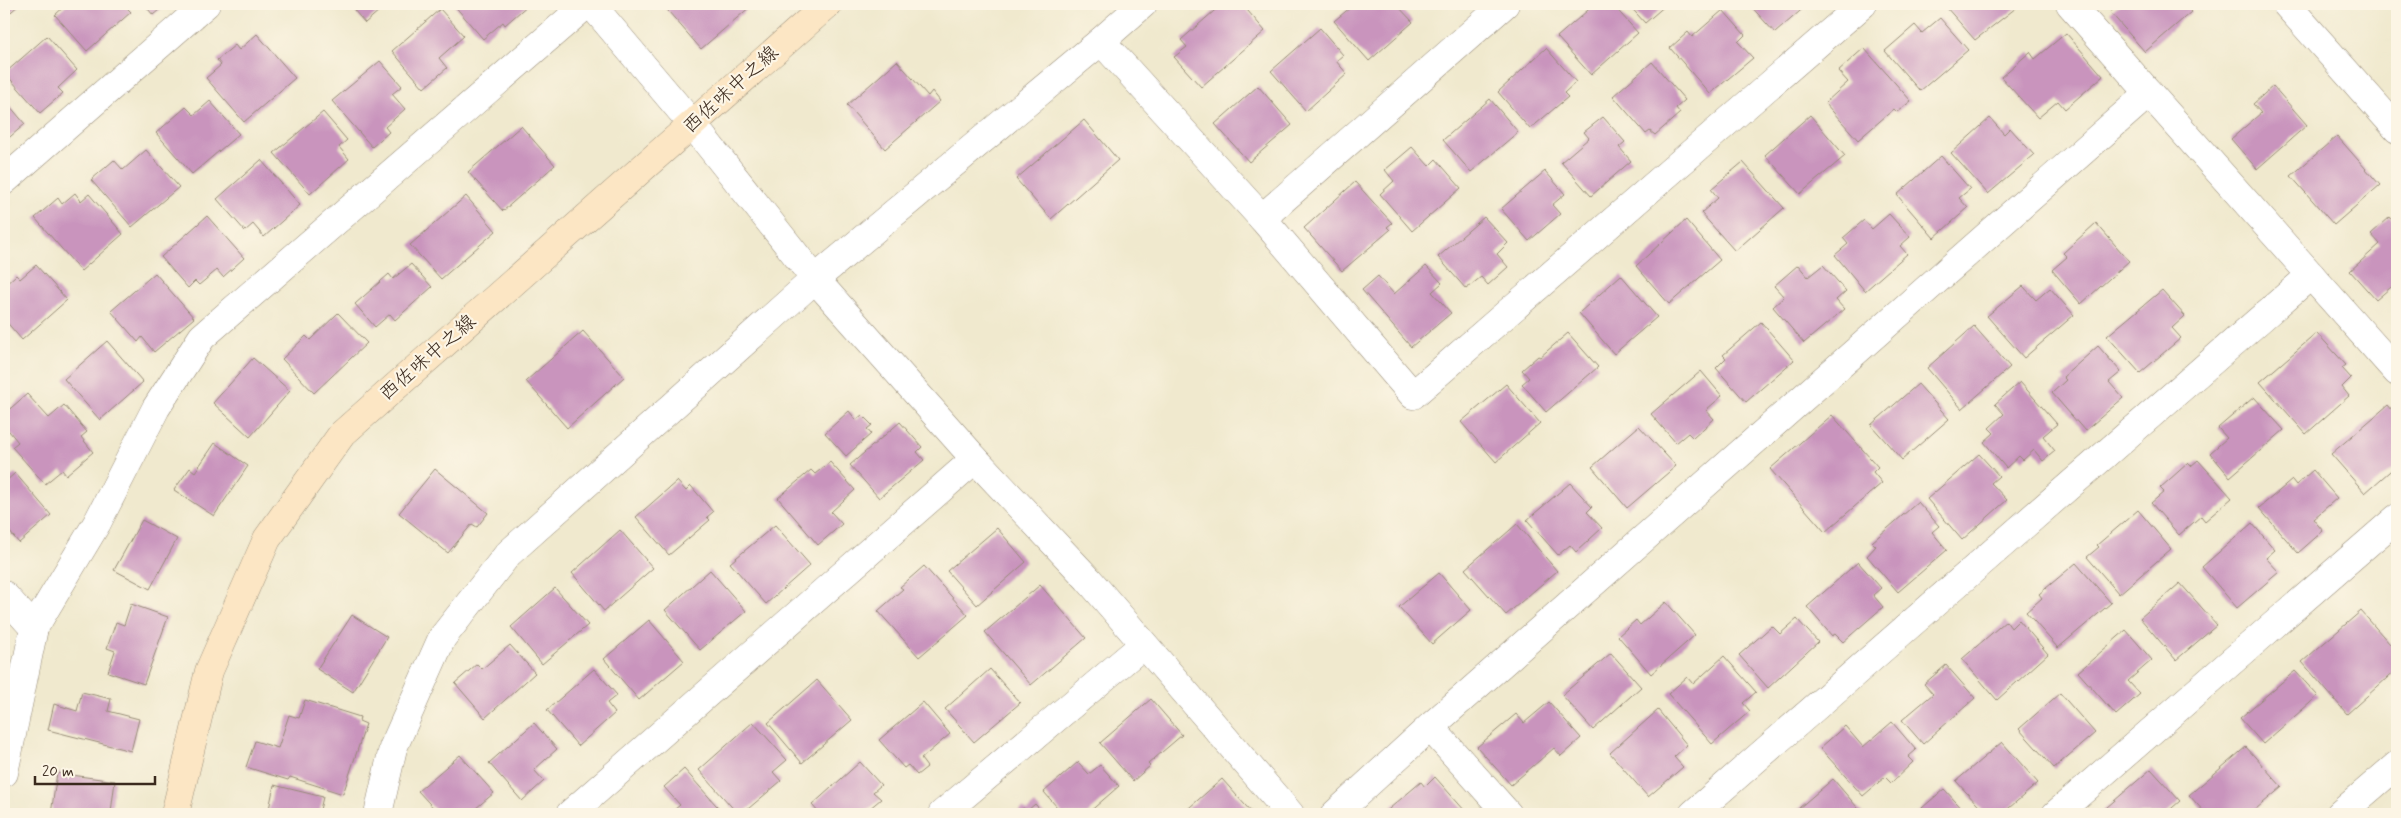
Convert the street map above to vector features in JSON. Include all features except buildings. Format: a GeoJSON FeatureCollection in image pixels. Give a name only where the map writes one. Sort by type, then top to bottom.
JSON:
{"type":"FeatureCollection","features":[{"type":"Feature","properties":{"kind":"main road","name":"西佐味中之線"},"geometry":{"type":"LineString","coordinates":[[175,814],[208,671],[267,540],[342,434],[828,4]]}},
{"type":"Feature","properties":{"kind":"street"},"geometry":{"type":"LineString","coordinates":[[4,181],[206,4]]}},
{"type":"Feature","properties":{"kind":"street"},"geometry":{"type":"LineString","coordinates":[[4,773],[34,628],[97,523],[156,408],[202,337],[589,4],[693,125],[815,279],[974,459],[1088,580],[1290,814]]}},
{"type":"Feature","properties":{"kind":"street"},"geometry":{"type":"LineString","coordinates":[[378,814],[392,748],[442,638],[508,554],[815,279],[1102,41],[1143,4]]}},
{"type":"Feature","properties":{"kind":"street"},"geometry":{"type":"LineString","coordinates":[[1262,218],[1504,4]]}},
{"type":"Feature","properties":{"kind":"street"},"geometry":{"type":"LineString","coordinates":[[1102,41],[1262,218],[1413,395],[1864,4]]}},
{"type":"Feature","properties":{"kind":"street"},"geometry":{"type":"LineString","coordinates":[[2070,4],[2397,372]]}},
{"type":"Feature","properties":{"kind":"street"},"geometry":{"type":"LineString","coordinates":[[2286,4],[2397,129]]}},
{"type":"Feature","properties":{"kind":"street"},"geometry":{"type":"LineString","coordinates":[[1335,814],[1430,726],[2150,93]]}},
{"type":"Feature","properties":{"kind":"street"},"geometry":{"type":"LineString","coordinates":[[1693,814],[2311,275]]}},
{"type":"Feature","properties":{"kind":"street"},"geometry":{"type":"LineString","coordinates":[[570,814],[974,459]]}},
{"type":"Feature","properties":{"kind":"street"},"geometry":{"type":"LineString","coordinates":[[2056,814],[2397,518]]}},
{"type":"Feature","properties":{"kind":"street"},"geometry":{"type":"LineString","coordinates":[[4,595],[34,628]]}},
{"type":"Feature","properties":{"kind":"street"},"geometry":{"type":"LineString","coordinates":[[942,814],[1143,645]]}},
{"type":"Feature","properties":{"kind":"street"},"geometry":{"type":"LineString","coordinates":[[1430,726],[1508,814]]}},
{"type":"Feature","properties":{"kind":"street"},"geometry":{"type":"LineString","coordinates":[[2340,814],[2397,765]]}}]}
